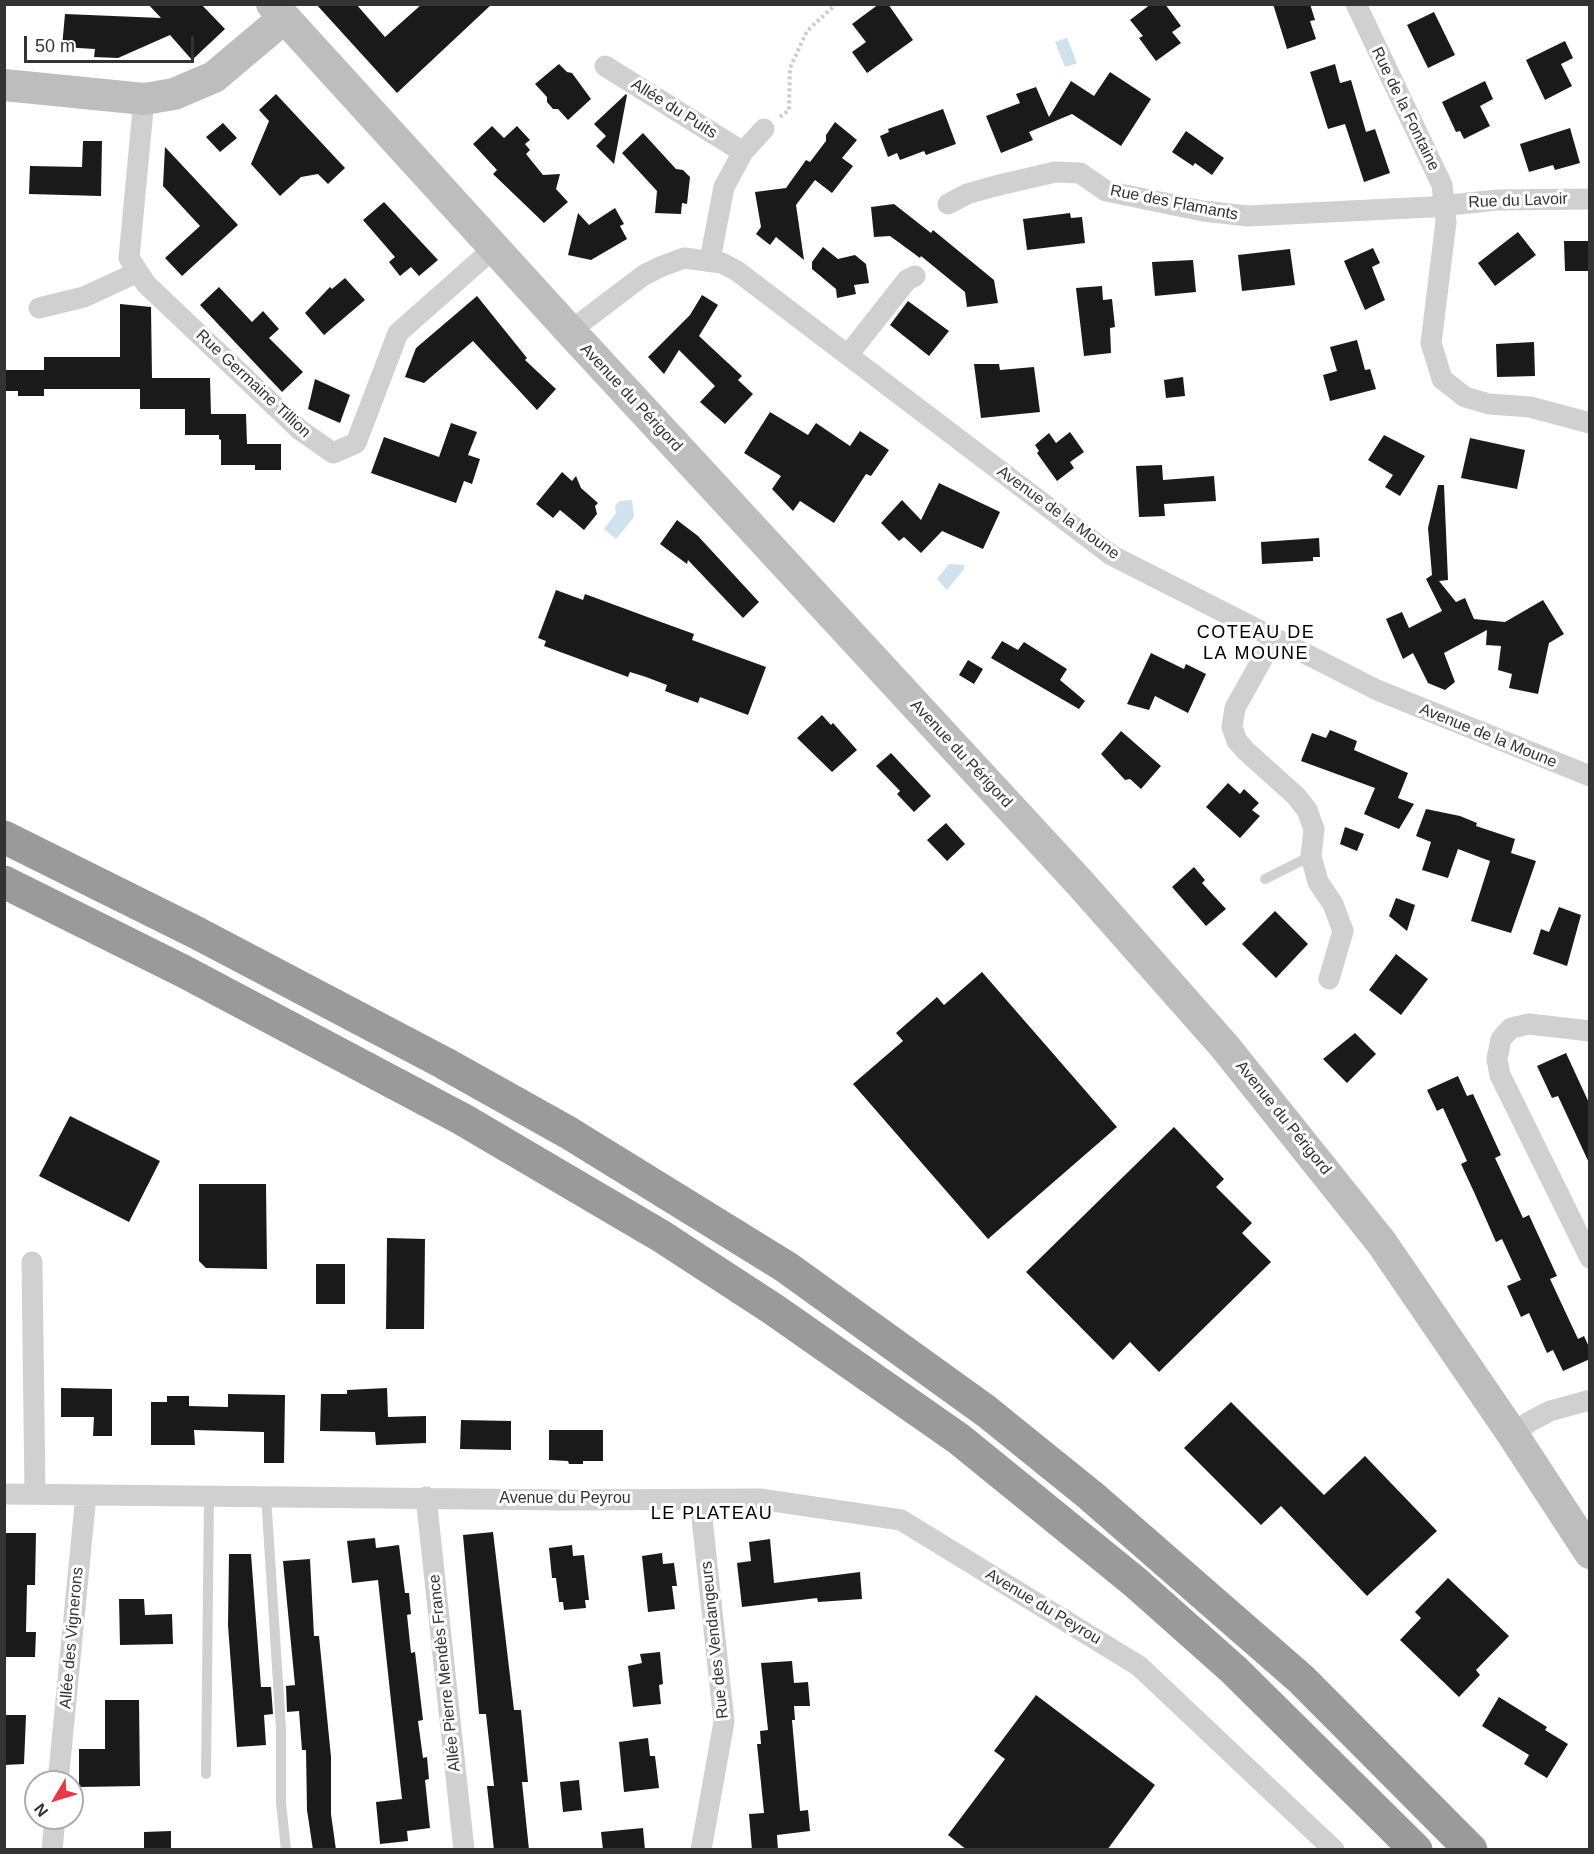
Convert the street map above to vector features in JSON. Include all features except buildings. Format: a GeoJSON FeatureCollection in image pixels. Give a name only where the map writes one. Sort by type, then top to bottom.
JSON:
{"type":"FeatureCollection","features":[{"type":"Feature","properties":{"kind":"highway"},"geometry":{"type":"LineString","coordinates":[[4,837],[197,933],[444,1063],[569,1133],[786,1267],[986,1411],[1090,1495],[1301,1679],[1471,1850]]}},
{"type":"Feature","properties":{"kind":"highway"},"geometry":{"type":"LineString","coordinates":[[4,882],[194,976],[462,1119],[661,1236],[773,1309],[959,1439],[1135,1582],[1234,1670],[1416,1850]]}},
{"type":"Feature","properties":{"kind":"street","name":"Rue de la Fontaine"},"geometry":{"type":"LineString","coordinates":[[1356,4],[1397,93],[1431,157],[1446,203],[1431,343],[1442,379],[1465,397],[1489,404],[1530,407],[1590,423]]}},
{"type":"Feature","properties":{"kind":"street"},"geometry":{"type":"LineString","coordinates":[[4,85],[144,99],[174,94],[214,77],[278,11]]}},
{"type":"Feature","properties":{"kind":"street","name":"Avenue du Périgord"},"geometry":{"type":"LineString","coordinates":[[278,11],[1080,883],[1225,1047],[1290,1124],[1381,1242],[1513,1435],[1590,1553]]}},
{"type":"Feature","properties":{"kind":"street","name":"Allée du Puits"},"geometry":{"type":"LineString","coordinates":[[605,66],[743,152]]}},
{"type":"Feature","properties":{"kind":"street","name":"Rue Germaine Tillion"},"geometry":{"type":"LineString","coordinates":[[144,99],[129,258],[146,284],[300,430],[333,453],[356,443],[398,333],[494,248]]}},
{"type":"Feature","properties":{"kind":"street"},"geometry":{"type":"LineString","coordinates":[[710,260],[724,187],[743,152],[764,129]]}},
{"type":"Feature","properties":{"kind":"street","name":"Rue des Flamants"},"geometry":{"type":"LineString","coordinates":[[948,204],[976,192],[1055,172],[1080,173],[1106,191],[1203,211],[1248,216],[1431,207],[1446,203]]}},
{"type":"Feature","properties":{"kind":"street","name":"Rue du Lavoir"},"geometry":{"type":"LineString","coordinates":[[1446,203],[1590,199]]}},
{"type":"Feature","properties":{"kind":"street","name":"Avenue de la Moune"},"geometry":{"type":"LineString","coordinates":[[570,331],[626,288],[660,267],[684,258],[722,262],[737,271],[1111,555],[1377,690],[1590,776]]}},
{"type":"Feature","properties":{"kind":"street"},"geometry":{"type":"LineString","coordinates":[[39,308],[84,297],[138,272]]}},
{"type":"Feature","properties":{"kind":"street"},"geometry":{"type":"LineString","coordinates":[[848,355],[907,280],[915,276]]}},
{"type":"Feature","properties":{"kind":"street"},"geometry":{"type":"LineString","coordinates":[[1274,638],[1235,708],[1232,727],[1237,741],[1247,752],[1296,796],[1306,810],[1314,829],[1311,856],[1318,882],[1333,904],[1343,931],[1329,980]]}},
{"type":"Feature","properties":{"kind":"street"},"geometry":{"type":"LineString","coordinates":[[1590,1031],[1529,1024],[1511,1028],[1501,1039],[1497,1059],[1500,1075],[1590,1258]]}},
{"type":"Feature","properties":{"kind":"street"},"geometry":{"type":"LineString","coordinates":[[32,1262],[35,1494]]}},
{"type":"Feature","properties":{"kind":"street"},"geometry":{"type":"LineString","coordinates":[[1513,1435],[1529,1422],[1550,1411],[1590,1400]]}},
{"type":"Feature","properties":{"kind":"street","name":"Avenue du Peyrou"},"geometry":{"type":"LineString","coordinates":[[4,1494],[760,1499],[901,1520],[1139,1666],[1334,1850]]}},
{"type":"Feature","properties":{"kind":"street","name":"Allée des Vignerons"},"geometry":{"type":"LineString","coordinates":[[59,1770],[86,1494]]}},
{"type":"Feature","properties":{"kind":"street","name":"Allée Pierre Mendès France"},"geometry":{"type":"LineString","coordinates":[[426,1497],[464,1850]]}},
{"type":"Feature","properties":{"kind":"street","name":"Rue des Vendangeurs"},"geometry":{"type":"LineString","coordinates":[[700,1500],[724,1722],[701,1850]]}},
{"type":"Feature","properties":{"kind":"street"},"geometry":{"type":"LineString","coordinates":[[52,1850],[54,1830]]}},
{"type":"Feature","properties":{"kind":"lane"},"geometry":{"type":"LineString","coordinates":[[1265,879],[1311,856]]}},
{"type":"Feature","properties":{"kind":"lane"},"geometry":{"type":"LineString","coordinates":[[206,1774],[209,1496]]}},
{"type":"Feature","properties":{"kind":"lane"},"geometry":{"type":"LineString","coordinates":[[266,1496],[281,1729],[281,1803],[286,1850]]}},
{"type":"Feature","properties":{"kind":"path"},"geometry":{"type":"LineString","coordinates":[[764,129],[789,110],[790,68],[807,31],[836,4]]}},
{"type":"Feature","properties":{"kind":"water"},"geometry":{"type":"Polygon","coordinates":[[[1067,38],[1077,63],[1065,67],[1055,42],[1067,38]]]}},
{"type":"Feature","properties":{"kind":"water"},"geometry":{"type":"Polygon","coordinates":[[[632,500],[634,517],[616,539],[604,529],[616,513],[615,506],[619,501],[632,500]]]}},
{"type":"Feature","properties":{"kind":"water"},"geometry":{"type":"Polygon","coordinates":[[[949,564],[964,565],[964,569],[947,590],[937,579],[949,564]]]}},
{"type":"Feature","properties":{"kind":"district","name":"COTEAU DE LA MOUNE"},"geometry":{"type":"Point","coordinates":[1256,643]}},
{"type":"Feature","properties":{"kind":"district","name":"LE PLATEAU"},"geometry":{"type":"Point","coordinates":[712,1514]}}]}
